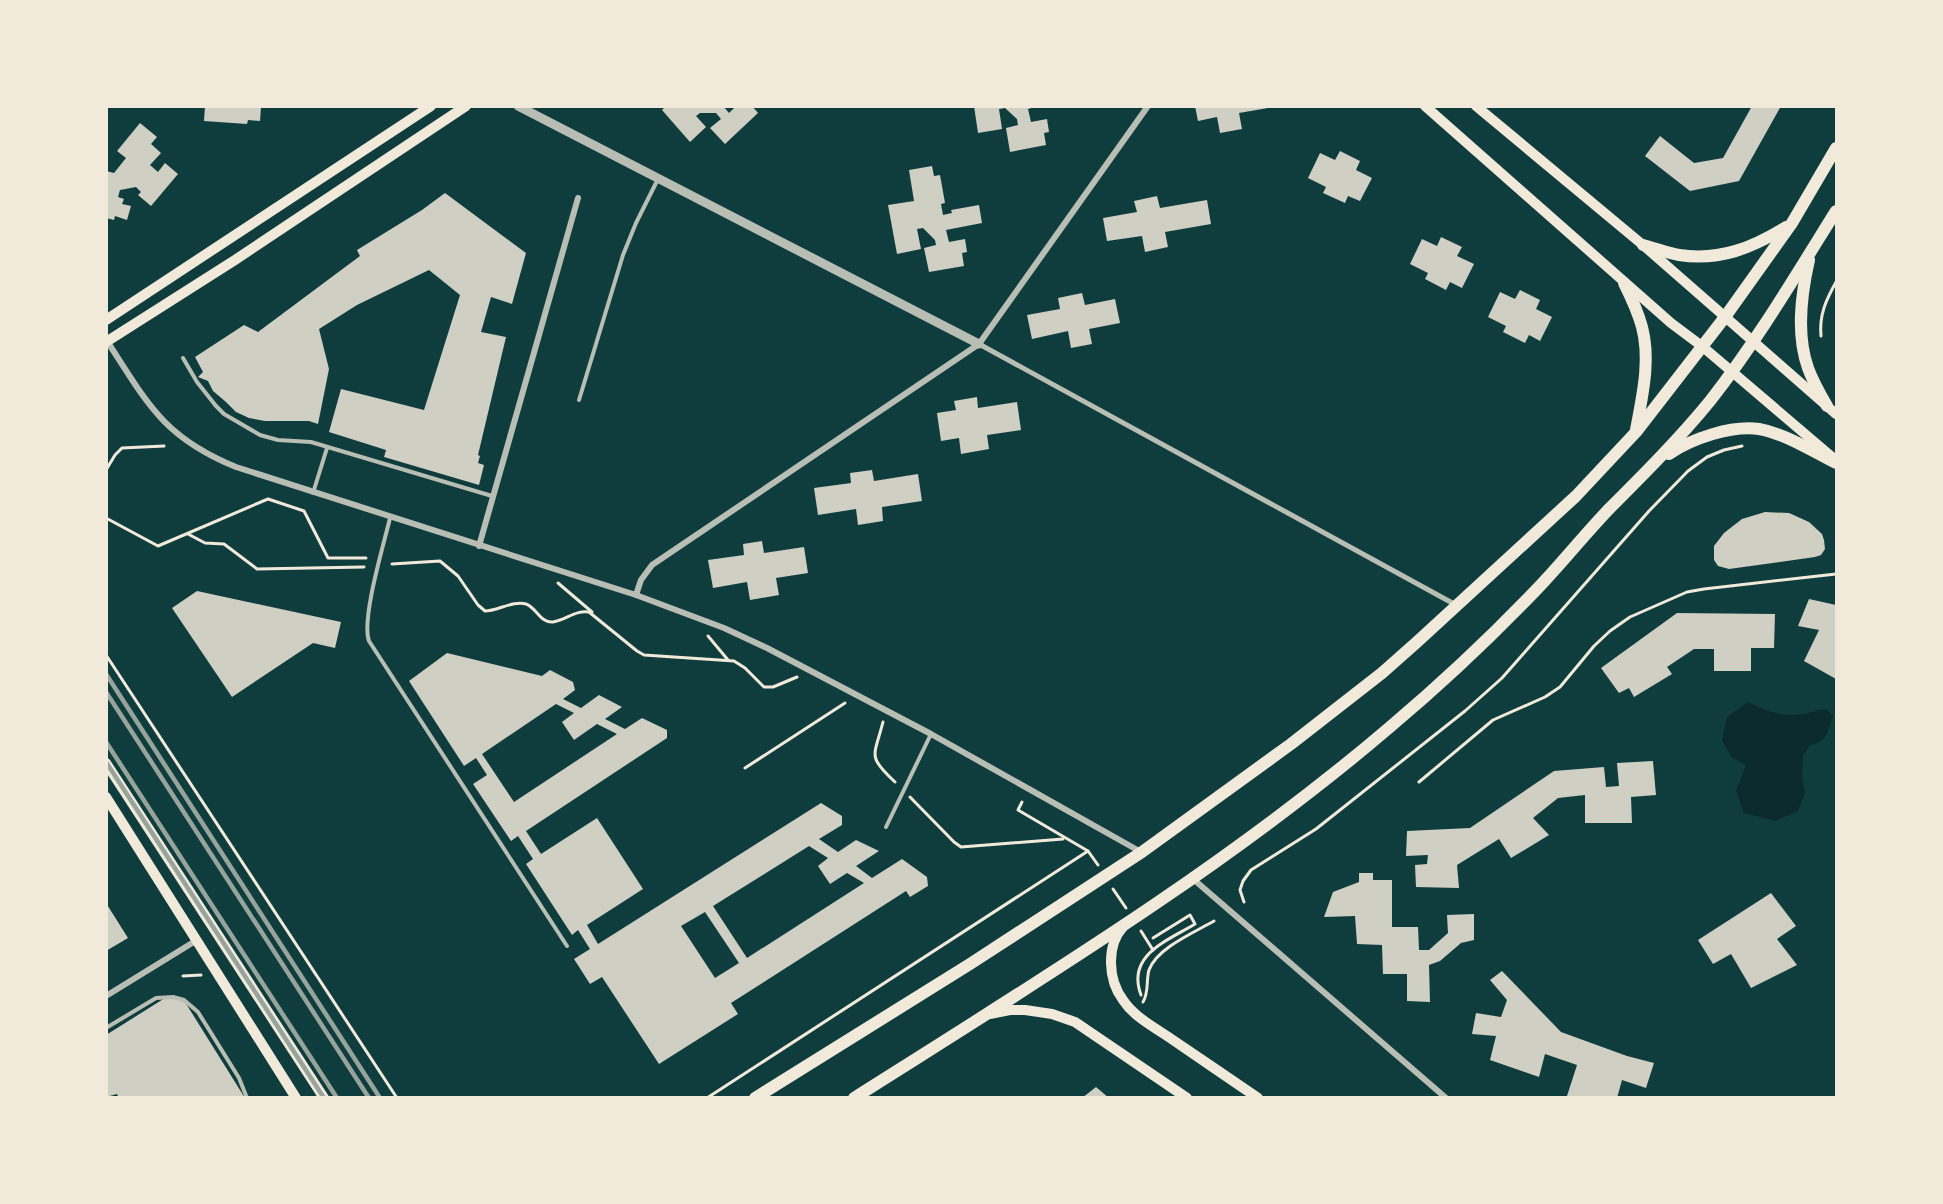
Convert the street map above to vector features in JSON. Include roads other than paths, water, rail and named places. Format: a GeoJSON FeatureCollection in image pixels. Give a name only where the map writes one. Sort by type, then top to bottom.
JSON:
{"type":"FeatureCollection","features":[{"type":"Feature","properties":{"kind":"main road"},"geometry":{"type":"LineString","coordinates":[[106,320],[431,106]]}},
{"type":"Feature","properties":{"kind":"main road"},"geometry":{"type":"LineString","coordinates":[[107,341],[235,260],[466,106]]}},
{"type":"Feature","properties":{"kind":"main road"},"geometry":{"type":"LineString","coordinates":[[1425,106],[1624,283],[1703,347],[1836,462]]}},
{"type":"Feature","properties":{"kind":"main road"},"geometry":{"type":"LineString","coordinates":[[1476,106],[1643,244],[1832,410]]}},
{"type":"Feature","properties":{"kind":"main road"},"geometry":{"type":"LineString","coordinates":[[755,1098],[970,964],[1142,852],[1253,772],[1382,673],[1576,496],[1636,432],[1703,347],[1792,223],[1836,148]]}},
{"type":"Feature","properties":{"kind":"main road"},"geometry":{"type":"LineString","coordinates":[[854,1098],[984,1016],[1127,916],[1191,878],[1265,826],[1390,727],[1444,679],[1537,589],[1609,510],[1656,463],[1709,402],[1754,341],[1836,211]]}},
{"type":"Feature","properties":{"kind":"main road"},"geometry":{"type":"LineString","coordinates":[[1643,244],[1678,255],[1715,256],[1747,249],[1792,223]]}},
{"type":"Feature","properties":{"kind":"main road"},"geometry":{"type":"LineString","coordinates":[[1810,252],[1801,301],[1802,337],[1808,367],[1832,410]]}},
{"type":"Feature","properties":{"kind":"main road"},"geometry":{"type":"LineString","coordinates":[[1624,283],[1639,316],[1645,344],[1645,375],[1636,432]]}},
{"type":"Feature","properties":{"kind":"main road"},"geometry":{"type":"LineString","coordinates":[[1656,463],[1680,446],[1704,437],[1724,431],[1758,429],[1778,435],[1836,462]]}},
{"type":"Feature","properties":{"kind":"main road"},"geometry":{"type":"LineString","coordinates":[[106,763],[324,1098]]}},
{"type":"Feature","properties":{"kind":"main road"},"geometry":{"type":"LineString","coordinates":[[106,797],[296,1098]]}},
{"type":"Feature","properties":{"kind":"main road"},"geometry":{"type":"LineString","coordinates":[[1127,916],[1115,939],[1111,958],[1114,983],[1123,1000],[1141,1018],[1258,1098]]}},
{"type":"Feature","properties":{"kind":"main road"},"geometry":{"type":"LineString","coordinates":[[984,1016],[1011,1010],[1025,1010],[1052,1014],[1075,1022],[1187,1098]]}},
{"type":"Feature","properties":{"kind":"street"},"geometry":{"type":"LineString","coordinates":[[518,106],[979,344],[1456,605]]}},
{"type":"Feature","properties":{"kind":"street"},"geometry":{"type":"LineString","coordinates":[[636,595],[641,580],[652,566],[979,344],[1148,106]]}},
{"type":"Feature","properties":{"kind":"street"},"geometry":{"type":"LineString","coordinates":[[478,546],[578,198]]}},
{"type":"Feature","properties":{"kind":"street"},"geometry":{"type":"LineString","coordinates":[[107,341],[147,404],[171,430],[201,451],[236,467],[313,493],[636,595],[697,617],[766,648],[931,734],[1142,852]]}},
{"type":"Feature","properties":{"kind":"street"},"geometry":{"type":"LineString","coordinates":[[1191,878],[1446,1098]]}},
{"type":"Feature","properties":{"kind":"street"},"geometry":{"type":"LineString","coordinates":[[106,996],[197,940]]}},
{"type":"Feature","properties":{"kind":"lane"},"geometry":{"type":"LineString","coordinates":[[579,400],[623,255],[658,178]]}},
{"type":"Feature","properties":{"kind":"lane"},"geometry":{"type":"LineString","coordinates":[[183,358],[209,398],[224,414],[268,438],[301,440],[492,496]]}},
{"type":"Feature","properties":{"kind":"lane"},"geometry":{"type":"LineString","coordinates":[[313,493],[327,448]]}},
{"type":"Feature","properties":{"kind":"lane"},"geometry":{"type":"LineString","coordinates":[[390,518],[369,608],[366,628],[369,641],[567,946]]}},
{"type":"Feature","properties":{"kind":"lane"},"geometry":{"type":"LineString","coordinates":[[886,826],[931,734]]}},
{"type":"Feature","properties":{"kind":"lane"},"geometry":{"type":"LineString","coordinates":[[106,1028],[156,998],[173,997],[184,1000],[198,1012],[238,1078],[247,1098]]}},
{"type":"Feature","properties":{"kind":"water"},"geometry":{"type":"Polygon","coordinates":[[[1748,702],[1781,714],[1795,715],[1826,709],[1833,716],[1824,739],[1810,745],[1803,756],[1802,778],[1805,792],[1798,811],[1775,821],[1744,813],[1736,791],[1746,765],[1731,757],[1722,740],[1727,717],[1748,702]]]}},
{"type":"Feature","properties":{"kind":"railway"},"geometry":{"type":"LineString","coordinates":[[106,674],[380,1098]]}},
{"type":"Feature","properties":{"kind":"railway"},"geometry":{"type":"LineString","coordinates":[[106,692],[369,1098]]}},
{"type":"Feature","properties":{"kind":"railway"},"geometry":{"type":"LineString","coordinates":[[106,742],[337,1098]]}},
{"type":"Feature","properties":{"kind":"railway"},"geometry":{"type":"LineString","coordinates":[[106,762],[324,1098]]}}]}
